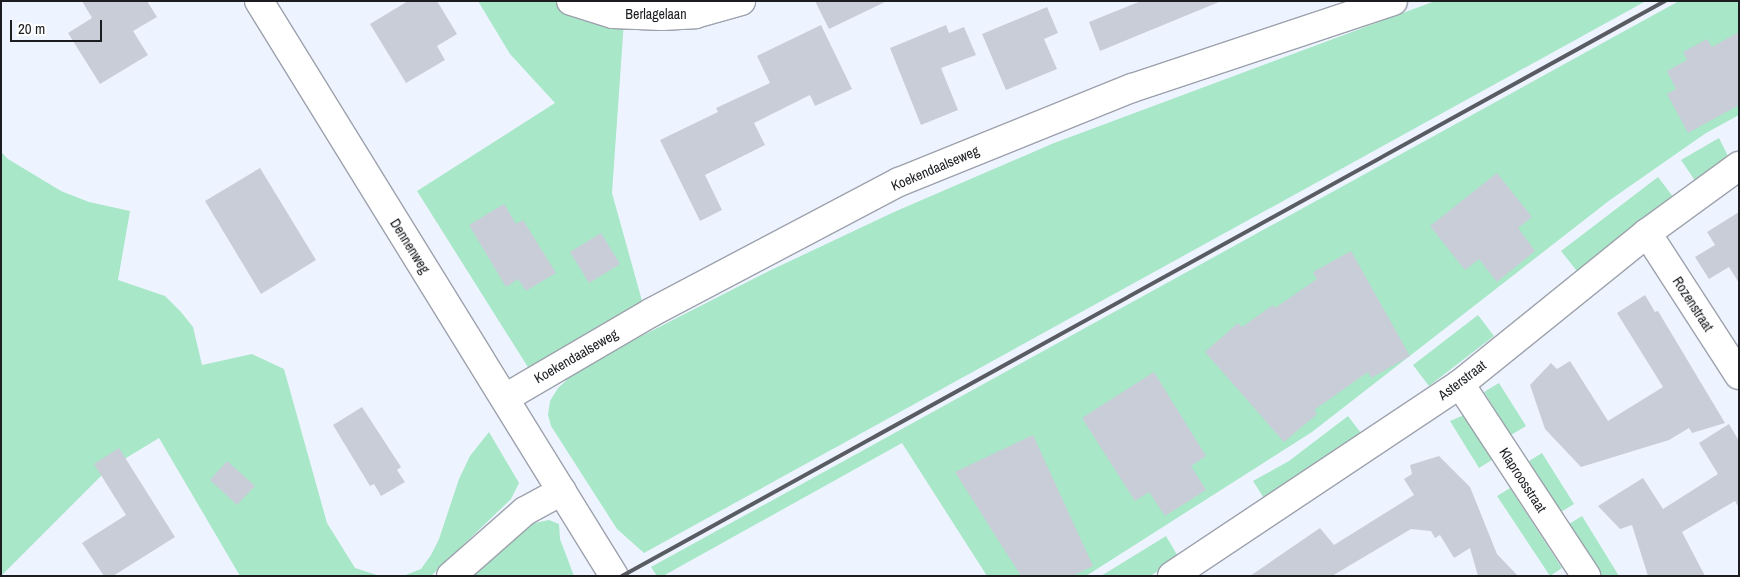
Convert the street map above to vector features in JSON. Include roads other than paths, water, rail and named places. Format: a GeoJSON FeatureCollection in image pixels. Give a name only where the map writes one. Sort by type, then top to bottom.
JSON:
{"type":"FeatureCollection","features":[{"type":"Feature","properties":{"kind":"street","name":"Dennenweg"},"geometry":{"type":"LineString","coordinates":[[258,1],[505,398],[527,439],[562,491],[614,576]]}},
{"type":"Feature","properties":{"kind":"street","name":"Berlagelaan"},"geometry":{"type":"LineString","coordinates":[[571,1],[613,14],[662,16],[695,14],[741,1]]}},
{"type":"Feature","properties":{"kind":"street","name":"Koekendaalseweg"},"geometry":{"type":"LineString","coordinates":[[505,398],[652,312],[899,182],[1132,88],[1393,1]]}},
{"type":"Feature","properties":{"kind":"street","name":"Asterstraat"},"geometry":{"type":"LineString","coordinates":[[1172,576],[1460,384],[1647,233],[1739,166]]}},
{"type":"Feature","properties":{"kind":"street","name":"Rozenstraat"},"geometry":{"type":"LineString","coordinates":[[1647,233],[1739,375]]}},
{"type":"Feature","properties":{"kind":"street","name":"Klaproosstraat"},"geometry":{"type":"LineString","coordinates":[[1460,384],[1586,576]]}},
{"type":"Feature","properties":{"kind":"street"},"geometry":{"type":"LineString","coordinates":[[451,576],[525,511],[562,491]]}},
{"type":"Feature","properties":{"kind":"railway"},"geometry":{"type":"LineString","coordinates":[[622,576],[1665,1]]}}]}
